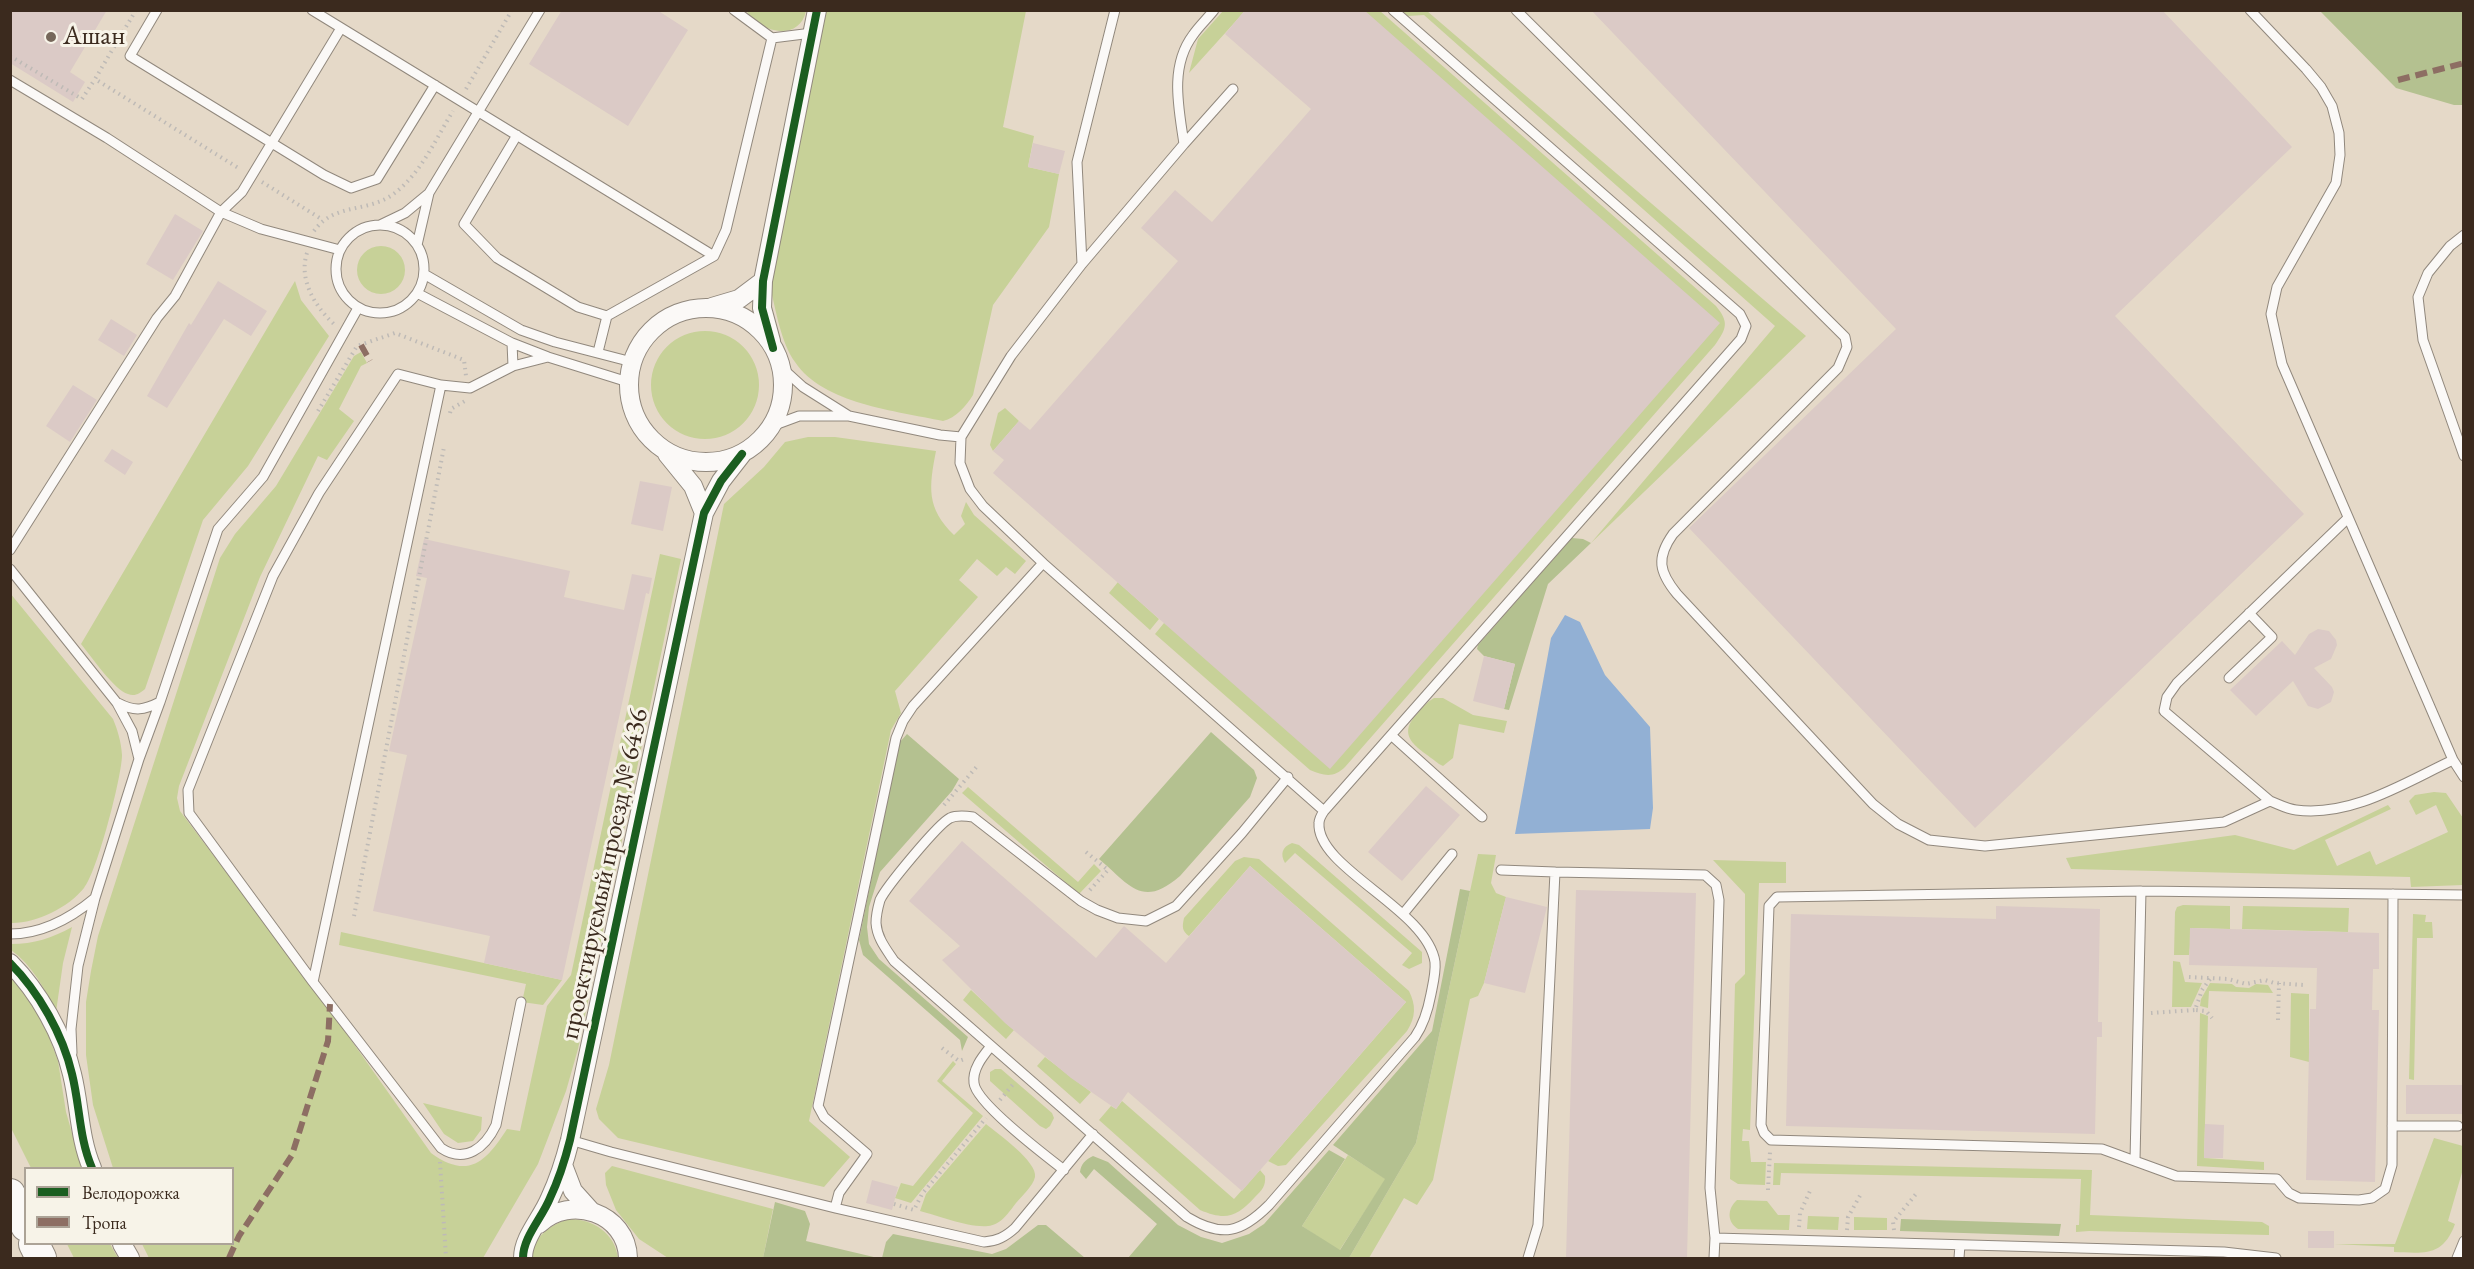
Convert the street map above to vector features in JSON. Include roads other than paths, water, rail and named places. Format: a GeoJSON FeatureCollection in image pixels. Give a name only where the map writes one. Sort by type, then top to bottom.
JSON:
{"type":"FeatureCollection","features":[{"type":"Feature","properties":{"kind":"highway"},"geometry":{"type":"LineString","coordinates":[[10,1194],[24,1222]]}},
{"type":"Feature","properties":{"kind":"street"},"geometry":{"type":"LineString","coordinates":[[665,451],[683,459],[703,463],[723,461],[742,454],[759,442],[772,426],[782,397],[781,367],[762,308],[764,281],[817,10]]}},
{"type":"Feature","properties":{"kind":"street"},"geometry":{"type":"LineString","coordinates":[[710,308],[739,299],[764,281]]}},
{"type":"Feature","properties":{"kind":"street"},"geometry":{"type":"LineString","coordinates":[[704,513],[693,486],[665,451],[649,438],[637,421],[630,402],[628,382],[632,362],[640,343],[653,328],[689,309],[710,308],[729,311],[747,320],[762,332],[773,348]]}},
{"type":"Feature","properties":{"kind":"street","name":"проектируемый проезд № 6436"},"geometry":{"type":"LineString","coordinates":[[514,1258],[549,1200],[563,1165],[704,513],[721,481],[742,454]]}},
{"type":"Feature","properties":{"kind":"street"},"geometry":{"type":"LineString","coordinates":[[10,963],[23,976],[51,1019],[72,1073],[80,1123],[92,1167]]}},
{"type":"Feature","properties":{"kind":"street"},"geometry":{"type":"LineString","coordinates":[[563,1165],[573,1191],[591,1211],[604,1217],[615,1226],[631,1256]]}},
{"type":"Feature","properties":{"kind":"street","name":"проектируемый проезд № 6436"},"geometry":{"type":"LineString","coordinates":[[523,1258],[531,1233],[545,1218],[559,1211],[575,1209],[591,1211]]}},
{"type":"Feature","properties":{"kind":"lane"},"geometry":{"type":"LineString","coordinates":[[158,10],[130,56],[324,175],[351,188],[377,179],[435,86]]}},
{"type":"Feature","properties":{"kind":"lane"},"geometry":{"type":"LineString","coordinates":[[312,10],[714,256]]}},
{"type":"Feature","properties":{"kind":"lane"},"geometry":{"type":"LineString","coordinates":[[417,245],[429,193],[540,10]]}},
{"type":"Feature","properties":{"kind":"lane"},"geometry":{"type":"LineString","coordinates":[[734,10],[772,38],[812,33]]}},
{"type":"Feature","properties":{"kind":"lane"},"geometry":{"type":"LineString","coordinates":[[1082,264],[1077,162],[1115,10]]}},
{"type":"Feature","properties":{"kind":"lane"},"geometry":{"type":"LineString","coordinates":[[1184,144],[1176,87],[1191,37],[1214,10]]}},
{"type":"Feature","properties":{"kind":"lane"},"geometry":{"type":"LineString","coordinates":[[1288,777],[1176,906],[1146,921],[1118,918],[1081,901],[973,817],[960,816],[949,818],[888,887],[880,901],[876,921],[877,933],[894,961],[1187,1217],[1202,1226],[1217,1231],[1233,1230],[1252,1221],[1269,1205],[1423,1026],[1430,1000],[1435,962],[1427,942],[1403,914],[1331,853],[1321,835],[1319,822],[1324,810],[1741,339],[1746,326],[1740,314],[1393,10]]}},
{"type":"Feature","properties":{"kind":"lane"},"geometry":{"type":"LineString","coordinates":[[1516,10],[1845,338],[1847,348],[1838,368],[1673,534],[1663,549],[1661,565],[1666,580],[1677,594],[1873,804],[1898,824],[1929,840],[1985,846],[2224,822],[2270,801]]}},
{"type":"Feature","properties":{"kind":"lane"},"geometry":{"type":"LineString","coordinates":[[2250,10],[2321,87],[2332,106],[2339,133],[2340,155],[2336,183],[2277,287],[2271,314],[2282,364],[2453,760],[2463,777]]}},
{"type":"Feature","properties":{"kind":"lane"},"geometry":{"type":"LineString","coordinates":[[10,550],[157,318],[175,296],[221,212],[242,192],[341,28]]}},
{"type":"Feature","properties":{"kind":"lane"},"geometry":{"type":"LineString","coordinates":[[517,135],[464,224],[497,258],[578,307],[606,316],[714,256],[726,230],[772,38]]}},
{"type":"Feature","properties":{"kind":"lane"},"geometry":{"type":"LineString","coordinates":[[10,80],[107,138],[221,212],[261,229],[340,250]]}},
{"type":"Feature","properties":{"kind":"lane"},"geometry":{"type":"LineString","coordinates":[[1233,89],[1082,264],[1011,356],[961,437],[960,463],[970,489],[983,506],[1043,563],[1324,810]]}},
{"type":"Feature","properties":{"kind":"lane"},"geometry":{"type":"LineString","coordinates":[[380,225],[394,227],[407,234],[417,245],[423,259],[424,274],[417,293],[409,303],[391,312],[370,313],[358,308],[340,288],[336,276],[336,262],[340,250],[357,232],[380,225],[405,213],[429,193]]}},
{"type":"Feature","properties":{"kind":"lane"},"geometry":{"type":"LineString","coordinates":[[2463,235],[2450,246],[2428,273],[2418,297],[2423,340],[2463,456]]}},
{"type":"Feature","properties":{"kind":"lane"},"geometry":{"type":"LineString","coordinates":[[424,274],[521,330],[555,342],[632,362]]}},
{"type":"Feature","properties":{"kind":"lane"},"geometry":{"type":"LineString","coordinates":[[417,293],[512,343],[628,382]]}},
{"type":"Feature","properties":{"kind":"lane"},"geometry":{"type":"LineString","coordinates":[[72,1073],[74,997],[78,966],[95,898],[139,759],[218,529],[263,477],[358,308]]}},
{"type":"Feature","properties":{"kind":"lane"},"geometry":{"type":"LineString","coordinates":[[598,352],[606,316]]}},
{"type":"Feature","properties":{"kind":"lane"},"geometry":{"type":"LineString","coordinates":[[512,343],[513,366]]}},
{"type":"Feature","properties":{"kind":"lane"},"geometry":{"type":"LineString","coordinates":[[521,1002],[496,1125],[486,1143],[477,1150],[458,1155],[448,1152],[441,1148],[313,982],[189,813],[188,790],[273,576],[320,493],[398,374],[441,385],[470,388],[513,366],[548,357]]}},
{"type":"Feature","properties":{"kind":"lane"},"geometry":{"type":"LineString","coordinates":[[781,367],[803,387],[849,416]]}},
{"type":"Feature","properties":{"kind":"lane"},"geometry":{"type":"LineString","coordinates":[[313,982],[441,385]]}},
{"type":"Feature","properties":{"kind":"lane"},"geometry":{"type":"LineString","coordinates":[[772,426],[799,416],[849,416],[940,435],[961,437]]}},
{"type":"Feature","properties":{"kind":"lane"},"geometry":{"type":"LineString","coordinates":[[2348,518],[2176,683],[2167,697],[2164,711],[2270,801],[2294,810],[2333,810],[2353,805],[2453,760]]}},
{"type":"Feature","properties":{"kind":"lane"},"geometry":{"type":"LineString","coordinates":[[835,1208],[839,1192],[867,1154],[824,1117],[818,1106],[896,738],[913,706],[1043,563]]}},
{"type":"Feature","properties":{"kind":"lane"},"geometry":{"type":"LineString","coordinates":[[10,569],[117,703],[132,731],[139,759]]}},
{"type":"Feature","properties":{"kind":"lane"},"geometry":{"type":"LineString","coordinates":[[2229,678],[2272,637],[2249,613]]}},
{"type":"Feature","properties":{"kind":"lane"},"geometry":{"type":"LineString","coordinates":[[117,703],[130,710],[139,710],[160,702]]}},
{"type":"Feature","properties":{"kind":"lane"},"geometry":{"type":"LineString","coordinates":[[1391,735],[1482,817]]}},
{"type":"Feature","properties":{"kind":"lane"},"geometry":{"type":"LineString","coordinates":[[1403,914],[1452,854]]}},
{"type":"Feature","properties":{"kind":"lane"},"geometry":{"type":"LineString","coordinates":[[1501,870],[1705,875],[1716,885],[1719,900],[1710,1188],[1715,1238],[1714,1258]]}},
{"type":"Feature","properties":{"kind":"lane"},"geometry":{"type":"LineString","coordinates":[[1528,1258],[1538,1225],[1555,872]]}},
{"type":"Feature","properties":{"kind":"lane"},"geometry":{"type":"LineString","coordinates":[[2135,1160],[2141,891]]}},
{"type":"Feature","properties":{"kind":"lane"},"geometry":{"type":"LineString","coordinates":[[2393,894],[2392,1165],[2389,1181],[2379,1194],[2359,1200],[2299,1198],[2289,1193],[2277,1179],[2176,1176],[2102,1149],[1771,1140],[1764,1133],[1761,1125],[1769,906],[1777,897],[2141,891],[2393,894],[2463,895]]}},
{"type":"Feature","properties":{"kind":"lane"},"geometry":{"type":"LineString","coordinates":[[10,934],[23,934],[51,926],[80,911],[95,898]]}},
{"type":"Feature","properties":{"kind":"lane"},"geometry":{"type":"LineString","coordinates":[[991,1046],[976,1069],[974,1083],[977,1093],[992,1110],[1064,1170]]}},
{"type":"Feature","properties":{"kind":"lane"},"geometry":{"type":"LineString","coordinates":[[2392,1126],[2458,1126]]}},
{"type":"Feature","properties":{"kind":"lane"},"geometry":{"type":"LineString","coordinates":[[570,1140],[835,1208],[970,1240],[995,1241],[1015,1228],[1093,1134]]}},
{"type":"Feature","properties":{"kind":"lane"},"geometry":{"type":"LineString","coordinates":[[1715,1238],[2224,1252],[2271,1258]]}},
{"type":"Feature","properties":{"kind":"lane"},"geometry":{"type":"LineString","coordinates":[[2457,1258],[2463,1241]]}},
{"type":"Feature","properties":{"kind":"lane"},"geometry":{"type":"LineString","coordinates":[[1959,1258],[1960,1245]]}},
{"type":"Feature","properties":{"kind":"lane"},"geometry":{"type":"LineString","coordinates":[[2045,1246],[2045,1258]]}},
{"type":"Feature","properties":{"kind":"water"},"geometry":{"type":"Polygon","coordinates":[[[1565,615],[1580,622],[1605,675],[1650,727],[1653,808],[1650,829],[1515,834],[1551,638],[1565,615]]]}},
{"type":"Feature","properties":{"kind":"place","name":"Ашан"},"geometry":{"type":"Point","coordinates":[51,37]}}]}
